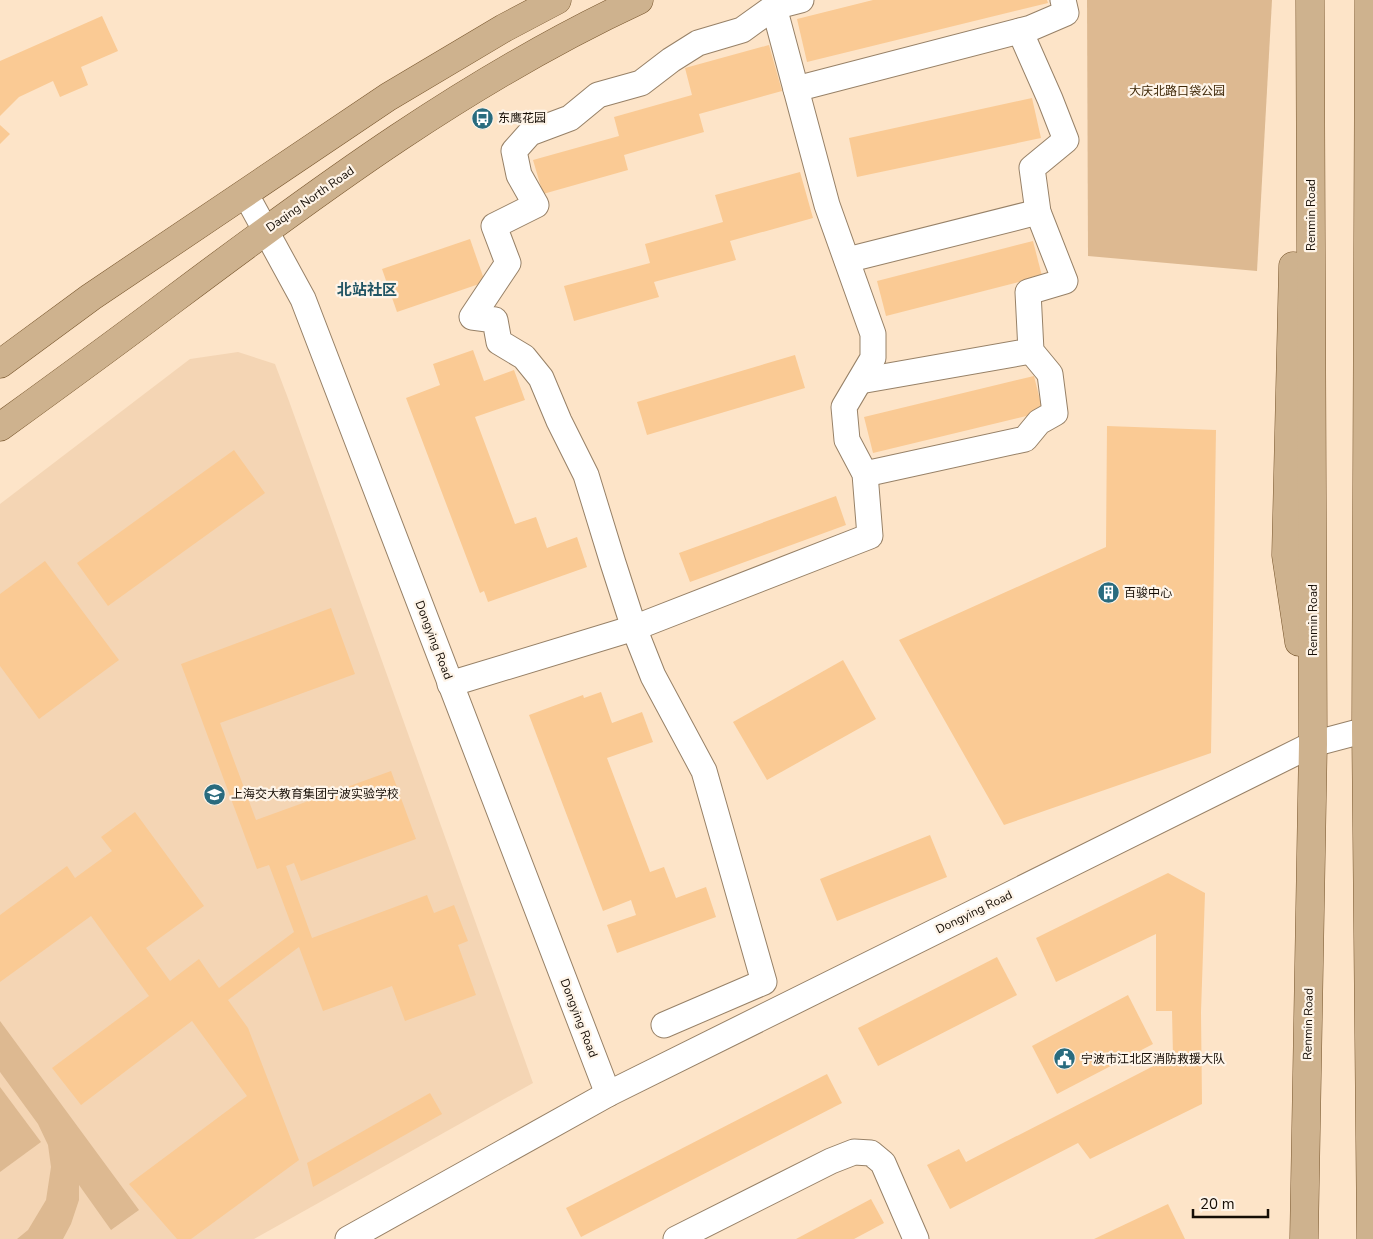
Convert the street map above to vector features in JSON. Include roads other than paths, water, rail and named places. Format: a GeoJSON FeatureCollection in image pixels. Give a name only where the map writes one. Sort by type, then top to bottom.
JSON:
{"type":"FeatureCollection","features":[{"type":"Feature","properties":{"kind":"main road"},"geometry":{"type":"LineString","coordinates":[[0,364],[91,297],[388,97],[504,28],[556,0]]}},
{"type":"Feature","properties":{"kind":"main road","name":"Daqing North Road"},"geometry":{"type":"LineString","coordinates":[[0,427],[266,230],[404,132],[489,79],[596,20],[639,0]]}},
{"type":"Feature","properties":{"kind":"main road"},"geometry":{"type":"LineString","coordinates":[[1298,0],[1298,74],[1286,555],[1313,744]]}},
{"type":"Feature","properties":{"kind":"main road","name":"Renmin Road"},"geometry":{"type":"LineString","coordinates":[[1304,1239],[1313,744],[1310,0]]}},
{"type":"Feature","properties":{"kind":"main road"},"geometry":{"type":"LineString","coordinates":[[1369,0],[1371,125],[1369,729],[1371,1239]]}},
{"type":"Feature","properties":{"kind":"street"},"geometry":{"type":"LineString","coordinates":[[664,1025],[764,982],[704,771],[653,676],[634,628],[586,475],[559,421],[541,378],[524,357],[499,342],[494,320],[472,317],[508,263],[494,226],[536,205],[519,175],[514,151],[530,133],[570,118],[598,95],[641,83],[671,60],[698,43],[742,30],[774,7],[801,0]]}},
{"type":"Feature","properties":{"kind":"street"},"geometry":{"type":"LineString","coordinates":[[796,90],[1031,28],[1066,13],[1063,0]]}},
{"type":"Feature","properties":{"kind":"street"},"geometry":{"type":"LineString","coordinates":[[450,684],[634,628],[870,536],[865,474],[847,440],[844,407],[873,358],[873,334],[827,205],[774,7]]}},
{"type":"Feature","properties":{"kind":"street"},"geometry":{"type":"LineString","coordinates":[[865,474],[1025,439],[1039,422],[1055,413],[1050,374],[1031,351],[1028,292],[1065,281],[1038,212],[1032,168],[1066,140],[1020,31]]}},
{"type":"Feature","properties":{"kind":"street","name":"Dongying Road"},"geometry":{"type":"LineString","coordinates":[[245,193],[303,299],[608,1094]]}},
{"type":"Feature","properties":{"kind":"street"},"geometry":{"type":"LineString","coordinates":[[847,260],[1038,212]]}},
{"type":"Feature","properties":{"kind":"street"},"geometry":{"type":"LineString","coordinates":[[860,381],[1031,351]]}},
{"type":"Feature","properties":{"kind":"street","name":"Dongying Road"},"geometry":{"type":"LineString","coordinates":[[348,1239],[608,1094],[1313,744],[1369,729]]}},
{"type":"Feature","properties":{"kind":"street"},"geometry":{"type":"LineString","coordinates":[[676,1239],[831,1161],[854,1152],[871,1153],[883,1163],[916,1239]]}},
{"type":"Feature","properties":{"kind":"place","name":"东鹰花园"},"geometry":{"type":"Point","coordinates":[482,118]}},
{"type":"Feature","properties":{"kind":"place","name":"百骏中心"},"geometry":{"type":"Point","coordinates":[1108,593]}},
{"type":"Feature","properties":{"kind":"place","name":"上海交大教育集团宁波实验学校"},"geometry":{"type":"Point","coordinates":[215,794]}},
{"type":"Feature","properties":{"kind":"place","name":"宁波市江北区消防救援大队"},"geometry":{"type":"Point","coordinates":[1065,1059]}},
{"type":"Feature","properties":{"kind":"district","name":"北站社区"},"geometry":{"type":"Point","coordinates":[367,290]}},
{"type":"Feature","properties":{"kind":"park label","name":"大庆北路口袋公园"},"geometry":{"type":"Point","coordinates":[1177,91]}}]}
